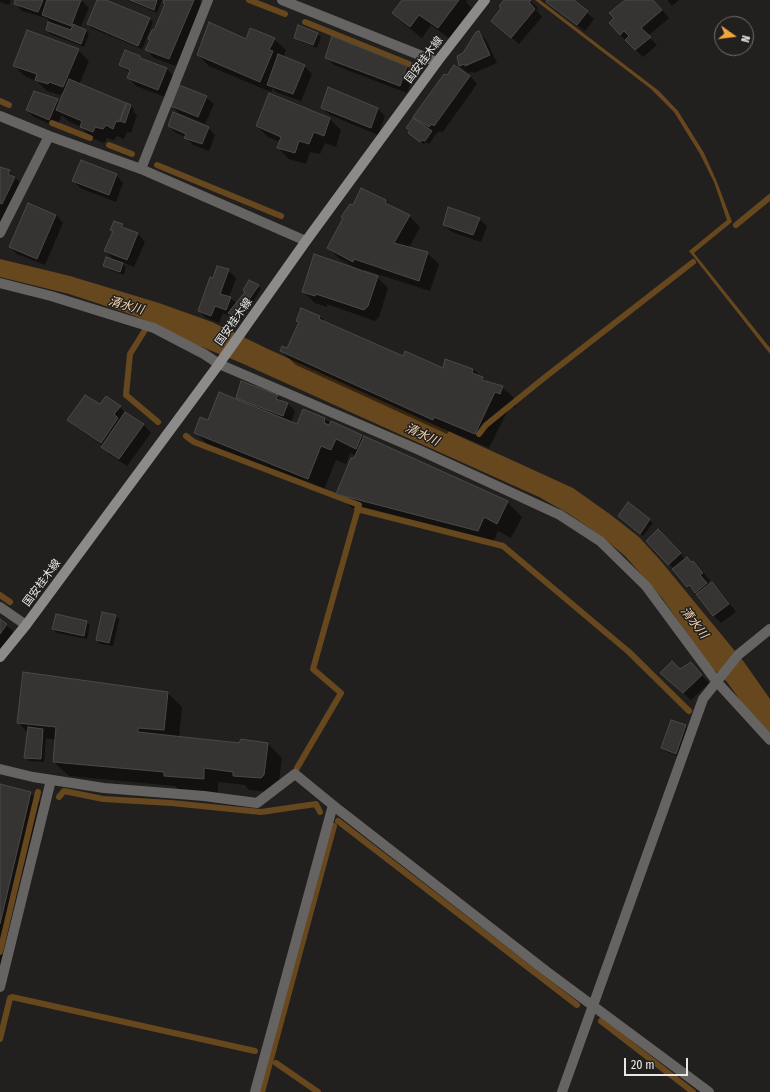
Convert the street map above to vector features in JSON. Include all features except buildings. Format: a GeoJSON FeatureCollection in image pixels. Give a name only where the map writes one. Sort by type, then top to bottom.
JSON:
{"type":"FeatureCollection","features":[{"type":"Feature","properties":{"kind":"main road","name":"国安桂木線"},"geometry":{"type":"LineString","coordinates":[[0,656],[26,625],[222,361],[306,241],[437,62],[485,0]]}},
{"type":"Feature","properties":{"kind":"street"},"geometry":{"type":"LineString","coordinates":[[141,169],[208,0]]}},
{"type":"Feature","properties":{"kind":"street"},"geometry":{"type":"LineString","coordinates":[[282,0],[437,62]]}},
{"type":"Feature","properties":{"kind":"street"},"geometry":{"type":"LineString","coordinates":[[0,116],[49,136],[141,169],[306,241]]}},
{"type":"Feature","properties":{"kind":"street"},"geometry":{"type":"LineString","coordinates":[[0,233],[49,136]]}},
{"type":"Feature","properties":{"kind":"street"},"geometry":{"type":"LineString","coordinates":[[0,283],[51,296],[154,328],[204,354],[420,450],[560,515],[600,541],[646,586],[717,682],[770,740]]}},
{"type":"Feature","properties":{"kind":"street"},"geometry":{"type":"LineString","coordinates":[[0,607],[26,625]]}},
{"type":"Feature","properties":{"kind":"street"},"geometry":{"type":"LineString","coordinates":[[562,1092],[703,699],[738,655],[770,629]]}},
{"type":"Feature","properties":{"kind":"street"},"geometry":{"type":"LineString","coordinates":[[0,769],[51,780],[104,788],[204,796],[256,803],[295,774],[546,971],[709,1092]]}},
{"type":"Feature","properties":{"kind":"street"},"geometry":{"type":"LineString","coordinates":[[0,987],[51,780]]}},
{"type":"Feature","properties":{"kind":"street"},"geometry":{"type":"LineString","coordinates":[[255,1092],[333,805]]}},
{"type":"Feature","properties":{"kind":"water"},"geometry":{"type":"Polygon","coordinates":[[[535,0],[540,0],[659,91],[678,111],[704,153],[732,222],[694,253],[770,348],[770,354],[689,251],[727,220],[714,182],[700,154],[674,112],[651,89],[535,0]]]}},
{"type":"Feature","properties":{"kind":"water","name":"清水川"},"geometry":{"type":"Polygon","coordinates":[[[0,259],[70,276],[159,303],[212,322],[573,488],[639,537],[660,560],[744,662],[770,699],[770,733],[745,707],[727,682],[708,664],[662,598],[625,556],[601,536],[569,514],[539,497],[239,362],[197,345],[158,325],[69,294],[0,277],[0,259]]]}},
{"type":"Feature","properties":{"kind":"waterway"},"geometry":{"type":"LineString","coordinates":[[249,0],[285,14]]}},
{"type":"Feature","properties":{"kind":"waterway"},"geometry":{"type":"LineString","coordinates":[[305,22],[409,64]]}},
{"type":"Feature","properties":{"kind":"waterway"},"geometry":{"type":"LineString","coordinates":[[0,101],[9,105]]}},
{"type":"Feature","properties":{"kind":"waterway"},"geometry":{"type":"LineString","coordinates":[[52,123],[90,138]]}},
{"type":"Feature","properties":{"kind":"waterway"},"geometry":{"type":"LineString","coordinates":[[109,145],[132,154]]}},
{"type":"Feature","properties":{"kind":"waterway"},"geometry":{"type":"LineString","coordinates":[[157,165],[281,216]]}},
{"type":"Feature","properties":{"kind":"waterway"},"geometry":{"type":"LineString","coordinates":[[736,225],[770,197]]}},
{"type":"Feature","properties":{"kind":"waterway"},"geometry":{"type":"LineString","coordinates":[[479,434],[486,425],[544,378],[693,262]]}},
{"type":"Feature","properties":{"kind":"waterway"},"geometry":{"type":"LineString","coordinates":[[145,330],[130,354],[126,395],[158,422]]}},
{"type":"Feature","properties":{"kind":"waterway"},"geometry":{"type":"LineString","coordinates":[[186,436],[194,442],[359,505],[313,669],[341,693],[297,768]]}},
{"type":"Feature","properties":{"kind":"waterway"},"geometry":{"type":"LineString","coordinates":[[357,509],[503,546],[629,652],[689,711]]}},
{"type":"Feature","properties":{"kind":"waterway"},"geometry":{"type":"LineString","coordinates":[[0,595],[10,602]]}},
{"type":"Feature","properties":{"kind":"waterway"},"geometry":{"type":"LineString","coordinates":[[59,797],[64,791],[103,799],[171,803],[261,812],[316,804],[320,812]]}},
{"type":"Feature","properties":{"kind":"waterway"},"geometry":{"type":"LineString","coordinates":[[0,952],[38,792]]}},
{"type":"Feature","properties":{"kind":"waterway"},"geometry":{"type":"LineString","coordinates":[[338,821],[577,1005]]}},
{"type":"Feature","properties":{"kind":"waterway"},"geometry":{"type":"LineString","coordinates":[[262,1092],[334,826]]}},
{"type":"Feature","properties":{"kind":"waterway"},"geometry":{"type":"LineString","coordinates":[[12,997],[255,1051]]}},
{"type":"Feature","properties":{"kind":"waterway"},"geometry":{"type":"LineString","coordinates":[[0,1039],[10,998]]}},
{"type":"Feature","properties":{"kind":"waterway"},"geometry":{"type":"LineString","coordinates":[[601,1021],[693,1092]]}},
{"type":"Feature","properties":{"kind":"waterway"},"geometry":{"type":"LineString","coordinates":[[276,1063],[318,1092]]}}]}
